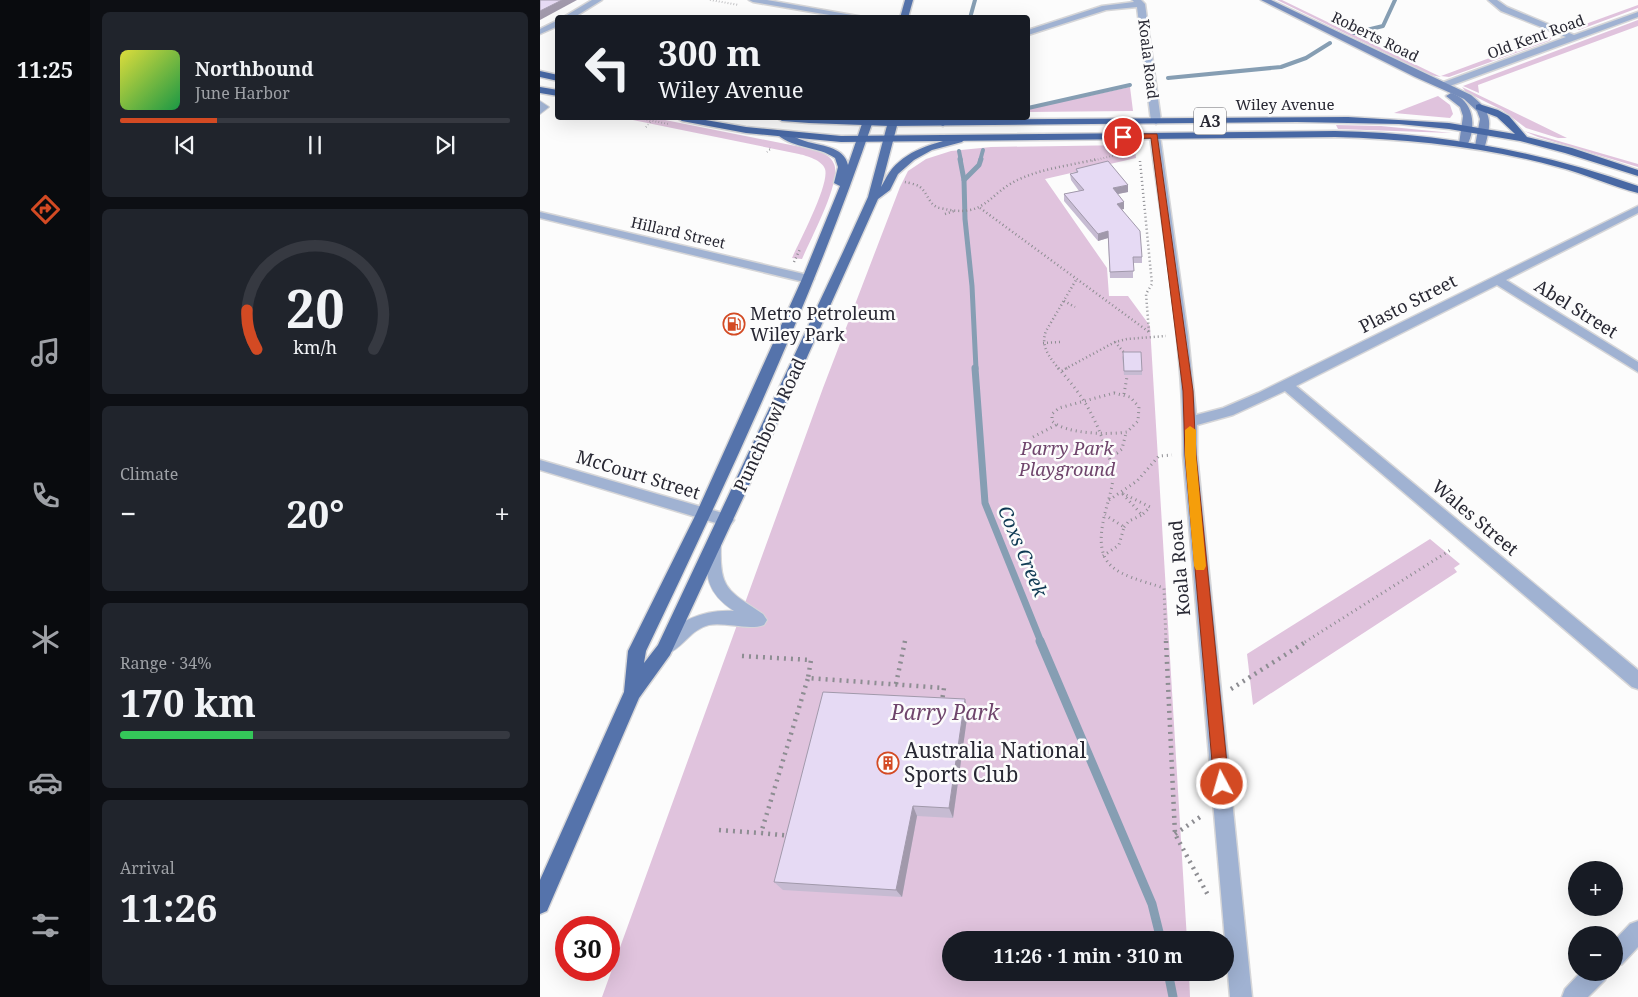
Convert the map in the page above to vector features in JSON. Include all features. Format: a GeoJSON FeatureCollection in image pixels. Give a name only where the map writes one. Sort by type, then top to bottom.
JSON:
{"type":"FeatureCollection","features":[{"type":"Feature","properties":{"kind":"highway"},"geometry":{"type":"LineString","coordinates":[[540,74],[555,77]]}},
{"type":"Feature","properties":{"kind":"highway"},"geometry":{"type":"LineString","coordinates":[[540,90],[555,92]]}},
{"type":"Feature","properties":{"kind":"highway"},"geometry":{"type":"LineString","coordinates":[[1479,107],[1508,118],[1524,140]]}},
{"type":"Feature","properties":{"kind":"highway","name":"A3"},"geometry":{"type":"LineString","coordinates":[[806,120],[893,120]]}},
{"type":"Feature","properties":{"kind":"highway","name":"Wiley Avenue"},"geometry":{"type":"LineString","coordinates":[[893,120],[943,123],[1372,120],[1468,129]]}},
{"type":"Feature","properties":{"kind":"highway","name":"A3"},"geometry":{"type":"LineString","coordinates":[[680,121],[841,140],[889,139]]}},
{"type":"Feature","properties":{"kind":"highway","name":"A3"},"geometry":{"type":"LineString","coordinates":[[1468,129],[1560,148],[1638,173]]}},
{"type":"Feature","properties":{"kind":"highway","name":"Wiley Avenue"},"geometry":{"type":"LineString","coordinates":[[889,139],[959,140],[1360,134],[1412,137],[1464,144]]}},
{"type":"Feature","properties":{"kind":"highway","name":"A3"},"geometry":{"type":"LineString","coordinates":[[1464,144],[1552,162],[1638,190]]}},
{"type":"Feature","properties":{"kind":"main road"},"geometry":{"type":"LineString","coordinates":[[905,15],[909,0]]}},
{"type":"Feature","properties":{"kind":"main road","name":"Roberts Road"},"geometry":{"type":"LineString","coordinates":[[1265,0],[1418,75],[1444,85],[1479,107]]}},
{"type":"Feature","properties":{"kind":"main road","name":"Roberts Road"},"geometry":{"type":"LineString","coordinates":[[1418,75],[1464,106],[1468,113],[1468,129],[1464,144]]}},
{"type":"Feature","properties":{"kind":"main road"},"geometry":{"type":"LineString","coordinates":[[1479,107],[1485,121],[1480,146]]}},
{"type":"Feature","properties":{"kind":"main road","name":"Punchbowl Road"},"geometry":{"type":"LineString","coordinates":[[632,693],[637,651],[704,514],[808,280],[842,196],[868,120]]}},
{"type":"Feature","properties":{"kind":"main road","name":"Punchbowl Road"},"geometry":{"type":"LineString","coordinates":[[540,904],[632,693],[664,650],[715,544],[873,197],[893,120]]}},
{"type":"Feature","properties":{"kind":"main road"},"geometry":{"type":"LineString","coordinates":[[935,120],[943,123]]}},
{"type":"Feature","properties":{"kind":"main road"},"geometry":{"type":"LineString","coordinates":[[783,134],[799,143],[827,150],[840,160],[843,168],[838,183],[842,196]]}},
{"type":"Feature","properties":{"kind":"main road"},"geometry":{"type":"LineString","coordinates":[[873,197],[886,188],[894,173],[910,158],[929,148],[959,140]]}},
{"type":"Feature","properties":{"kind":"street"},"geometry":{"type":"LineString","coordinates":[[571,15],[598,0]]}},
{"type":"Feature","properties":{"kind":"street"},"geometry":{"type":"LineString","coordinates":[[753,0],[846,15]]}},
{"type":"Feature","properties":{"kind":"street"},"geometry":{"type":"LineString","coordinates":[[1492,0],[1504,8],[1575,38]]}},
{"type":"Feature","properties":{"kind":"street"},"geometry":{"type":"LineString","coordinates":[[1030,32],[1105,8],[1141,2]]}},
{"type":"Feature","properties":{"kind":"street","name":"Koala Road"},"geometry":{"type":"LineString","coordinates":[[1141,2],[1156,121]]}},
{"type":"Feature","properties":{"kind":"street","name":"Old Kent Road"},"geometry":{"type":"LineString","coordinates":[[1444,85],[1638,14]]}},
{"type":"Feature","properties":{"kind":"street"},"geometry":{"type":"LineString","coordinates":[[540,32],[555,24]]}},
{"type":"Feature","properties":{"kind":"street","name":"Koala Road"},"geometry":{"type":"LineString","coordinates":[[1154,136],[1182,336],[1190,421],[1190,455],[1242,997]]}},
{"type":"Feature","properties":{"kind":"street","name":"Plasto Street"},"geometry":{"type":"LineString","coordinates":[[1190,421],[1216,417],[1286,385],[1638,209]]}},
{"type":"Feature","properties":{"kind":"street","name":"Hillard Street"},"geometry":{"type":"LineString","coordinates":[[540,215],[808,280]]}},
{"type":"Feature","properties":{"kind":"street","name":"Abel Street"},"geometry":{"type":"LineString","coordinates":[[1496,280],[1638,368]]}},
{"type":"Feature","properties":{"kind":"street","name":"Wales Street"},"geometry":{"type":"LineString","coordinates":[[1286,385],[1638,681]]}},
{"type":"Feature","properties":{"kind":"street","name":"McCourt Street"},"geometry":{"type":"LineString","coordinates":[[540,465],[726,520]]}},
{"type":"Feature","properties":{"kind":"street"},"geometry":{"type":"LineString","coordinates":[[1623,947],[1638,932]]}},
{"type":"Feature","properties":{"kind":"street"},"geometry":{"type":"LineString","coordinates":[[1573,997],[1588,981]]}},
{"type":"Feature","properties":{"kind":"lane"},"geometry":{"type":"LineString","coordinates":[[540,104],[545,107],[540,111]]}},
{"type":"Feature","properties":{"kind":"lane"},"geometry":{"type":"LineString","coordinates":[[664,650],[689,626],[702,620],[716,618],[759,620],[718,588],[712,571],[715,544]]}},
{"type":"Feature","properties":{"kind":"path"},"geometry":{"type":"LineString","coordinates":[[646,127],[651,120],[680,121]]}},
{"type":"Feature","properties":{"kind":"path"},"geometry":{"type":"LineString","coordinates":[[764,147],[768,148]]}},
{"type":"Feature","properties":{"kind":"path"},"geometry":{"type":"LineString","coordinates":[[946,214],[955,211],[979,209],[1007,186],[1024,177],[1129,152]]}},
{"type":"Feature","properties":{"kind":"path"},"geometry":{"type":"LineString","coordinates":[[979,209],[1149,332],[1146,294],[1152,284],[1139,153]]}},
{"type":"Feature","properties":{"kind":"path"},"geometry":{"type":"LineString","coordinates":[[898,181],[914,183],[920,187],[933,205],[938,208],[955,211]]}},
{"type":"Feature","properties":{"kind":"path"},"geometry":{"type":"LineString","coordinates":[[789,275],[800,249]]}},
{"type":"Feature","properties":{"kind":"path"},"geometry":{"type":"LineString","coordinates":[[1076,280],[1068,289],[1060,312],[1047,329],[1044,343],[1050,357],[1084,400],[1099,432],[1114,475],[1100,543],[1103,556],[1120,573],[1164,588],[1174,834],[1210,900]]}},
{"type":"Feature","properties":{"kind":"path"},"geometry":{"type":"LineString","coordinates":[[1064,301],[1074,307]]}},
{"type":"Feature","properties":{"kind":"path"},"geometry":{"type":"LineString","coordinates":[[1062,371],[1115,342],[1134,338],[1182,336]]}},
{"type":"Feature","properties":{"kind":"path"},"geometry":{"type":"LineString","coordinates":[[1044,343],[1060,342]]}},
{"type":"Feature","properties":{"kind":"path"},"geometry":{"type":"LineString","coordinates":[[1115,342],[1127,356],[1128,377],[1124,394]]}},
{"type":"Feature","properties":{"kind":"path"},"geometry":{"type":"LineString","coordinates":[[1114,393],[1132,397],[1140,412],[1138,423],[1126,433],[1061,428],[1052,421],[1054,411],[1063,406],[1084,400],[1114,393]]}},
{"type":"Feature","properties":{"kind":"path"},"geometry":{"type":"LineString","coordinates":[[1033,437],[1056,425]]}},
{"type":"Feature","properties":{"kind":"path"},"geometry":{"type":"LineString","coordinates":[[1107,455],[1122,451],[1125,446],[1126,433]]}},
{"type":"Feature","properties":{"kind":"path"},"geometry":{"type":"LineString","coordinates":[[1108,500],[1122,493],[1150,470],[1159,456],[1190,455]]}},
{"type":"Feature","properties":{"kind":"path"},"geometry":{"type":"LineString","coordinates":[[1122,493],[1142,515]]}},
{"type":"Feature","properties":{"kind":"path"},"geometry":{"type":"LineString","coordinates":[[1103,556],[1119,546],[1124,527],[1129,521],[1142,515],[1150,507],[1122,493]]}},
{"type":"Feature","properties":{"kind":"path"},"geometry":{"type":"LineString","coordinates":[[1105,515],[1124,527]]}},
{"type":"Feature","properties":{"kind":"path"},"geometry":{"type":"LineString","coordinates":[[1229,690],[1459,544]]}},
{"type":"Feature","properties":{"kind":"path"},"geometry":{"type":"LineString","coordinates":[[896,684],[906,638]]}},
{"type":"Feature","properties":{"kind":"path"},"geometry":{"type":"LineString","coordinates":[[742,656],[814,660],[761,833]]}},
{"type":"Feature","properties":{"kind":"path"},"geometry":{"type":"LineString","coordinates":[[808,678],[944,688],[940,709]]}},
{"type":"Feature","properties":{"kind":"path"},"geometry":{"type":"LineString","coordinates":[[1174,834],[1224,802]]}},
{"type":"Feature","properties":{"kind":"path"},"geometry":{"type":"LineString","coordinates":[[719,830],[796,837]]}},
{"type":"Feature","properties":{"kind":"green space"},"geometry":{"type":"Polygon","coordinates":[[[1277,0],[1282,0],[1441,77],[1430,75],[1277,0]]]}},
{"type":"Feature","properties":{"kind":"green space"},"geometry":{"type":"Polygon","coordinates":[[[1638,5],[1638,8],[1579,30],[1569,30],[1638,5]]]}},
{"type":"Feature","properties":{"kind":"green space"},"geometry":{"type":"Polygon","coordinates":[[[1638,20],[1638,26],[1478,85],[1479,93],[1463,86],[1638,20]]]}},
{"type":"Feature","properties":{"kind":"green space"},"geometry":{"type":"Polygon","coordinates":[[[1552,35],[1555,36],[1549,41],[1449,77],[1441,76],[1552,35]]]}},
{"type":"Feature","properties":{"kind":"green space"},"geometry":{"type":"Polygon","coordinates":[[[1130,87],[1133,111],[1030,112],[1030,109],[1130,87]]]}},
{"type":"Feature","properties":{"kind":"green space"},"geometry":{"type":"Polygon","coordinates":[[[1462,87],[1567,138],[1558,138],[1526,128],[1502,110],[1466,92],[1462,87]]]}},
{"type":"Feature","properties":{"kind":"green space"},"geometry":{"type":"Polygon","coordinates":[[[1438,96],[1450,105],[1453,114],[1450,118],[1394,113],[1438,96]]]}},
{"type":"Feature","properties":{"kind":"green space"},"geometry":{"type":"Polygon","coordinates":[[[633,120],[665,120],[816,150],[829,157],[834,164],[834,183],[830,197],[802,259],[792,258],[819,200],[825,169],[821,163],[799,154],[633,120]]]}},
{"type":"Feature","properties":{"kind":"green space"},"geometry":{"type":"Polygon","coordinates":[[[1336,125],[1381,126],[1452,133],[1338,129],[1336,125]]]}},
{"type":"Feature","properties":{"kind":"green space"},"geometry":{"type":"Polygon","coordinates":[[[1524,131],[1638,164],[1638,167],[1538,137],[1524,131]]]}},
{"type":"Feature","properties":{"kind":"green space","name":"Parry Park"},"geometry":{"type":"Polygon","coordinates":[[[1130,145],[1135,148],[1136,158],[1045,179],[1107,268],[1109,296],[1128,296],[1150,326],[1186,931],[942,931],[942,981],[1189,981],[1190,997],[602,997],[608,981],[620,981],[620,947],[823,388],[900,187],[908,171],[926,159],[951,151],[991,147],[1130,145]]]}},
{"type":"Feature","properties":{"kind":"green space"},"geometry":{"type":"Polygon","coordinates":[[[1430,539],[1460,564],[1454,568],[1457,572],[1253,705],[1247,654],[1430,539]]]}},
{"type":"Feature","properties":{"kind":"building"},"geometry":{"type":"Polygon","coordinates":[[[540,0],[562,0],[540,11],[540,0]]]}},
{"type":"Feature","properties":{"kind":"building"},"geometry":{"type":"Polygon","coordinates":[[[1108,161],[1128,185],[1113,188],[1124,202],[1117,204],[1140,231],[1142,257],[1133,257],[1134,271],[1110,272],[1108,231],[1098,234],[1064,194],[1084,190],[1070,174],[1078,172],[1076,169],[1108,161]]]}},
{"type":"Feature","properties":{"kind":"building"},"geometry":{"type":"Polygon","coordinates":[[[1123,352],[1141,352],[1142,371],[1124,371],[1123,352]]]}},
{"type":"Feature","properties":{"kind":"building","name":"Australia National Sports Club"},"geometry":{"type":"Polygon","coordinates":[[[823,692],[965,699],[949,808],[913,806],[896,890],[774,882],[823,692]]]}},
{"type":"Feature","properties":{"kind":"waterway","name":"Coxs Creek"},"geometry":{"type":"LineString","coordinates":[[971,15],[975,0]]}},
{"type":"Feature","properties":{"kind":"waterway"},"geometry":{"type":"LineString","coordinates":[[1354,33],[1383,26],[1395,0]]}},
{"type":"Feature","properties":{"kind":"waterway"},"geometry":{"type":"LineString","coordinates":[[1168,78],[1281,67],[1306,58],[1330,43]]}},
{"type":"Feature","properties":{"kind":"waterway"},"geometry":{"type":"LineString","coordinates":[[1030,108],[1130,85]]}},
{"type":"Feature","properties":{"kind":"waterway"},"geometry":{"type":"LineString","coordinates":[[980,161],[983,150]]}},
{"type":"Feature","properties":{"kind":"waterway","name":"Coxs Creek"},"geometry":{"type":"LineString","coordinates":[[959,151],[961,161]]}},
{"type":"Feature","properties":{"kind":"waterway","name":"Coxs Creek"},"geometry":{"type":"LineString","coordinates":[[960,159],[964,180]]}},
{"type":"Feature","properties":{"kind":"waterway"},"geometry":{"type":"LineString","coordinates":[[964,180],[979,165],[981,159]]}},
{"type":"Feature","properties":{"kind":"waterway","name":"Coxs Creek"},"geometry":{"type":"LineString","coordinates":[[964,180],[976,369]]}},
{"type":"Feature","properties":{"kind":"waterway","name":"Coxs Creek"},"geometry":{"type":"LineString","coordinates":[[975,368],[985,503],[1041,642]]}},
{"type":"Feature","properties":{"kind":"waterway","name":"Coxs Creek"},"geometry":{"type":"LineString","coordinates":[[1040,641],[1152,904],[1159,931]]}},
{"type":"Feature","properties":{"kind":"waterway","name":"Coxs Creek"},"geometry":{"type":"LineString","coordinates":[[1170,981],[1173,997]]}},
{"type":"Feature","properties":{"kind":"slow traffic"},"geometry":{"type":"LineString","coordinates":[[1190,430],[1190,455],[1200,566]]}},
{"type":"Feature","properties":{"kind":"place","name":"Metro Petroleum Wiley Park"},"geometry":{"type":"Point","coordinates":[734,324]}},
{"type":"Feature","properties":{"kind":"place","name":"Australia National Sports Club"},"geometry":{"type":"Point","coordinates":[888,763]}},
{"type":"Feature","properties":{"kind":"route"},"geometry":{"type":"LineString","coordinates":[[1123,137],[1154,136],[1156,149],[1188,391],[1190,455],[1222,784]]}},
{"type":"Feature","properties":{"kind":"park label","name":"Parry Park Playground"},"geometry":{"type":"Point","coordinates":[1067,459]}}]}
